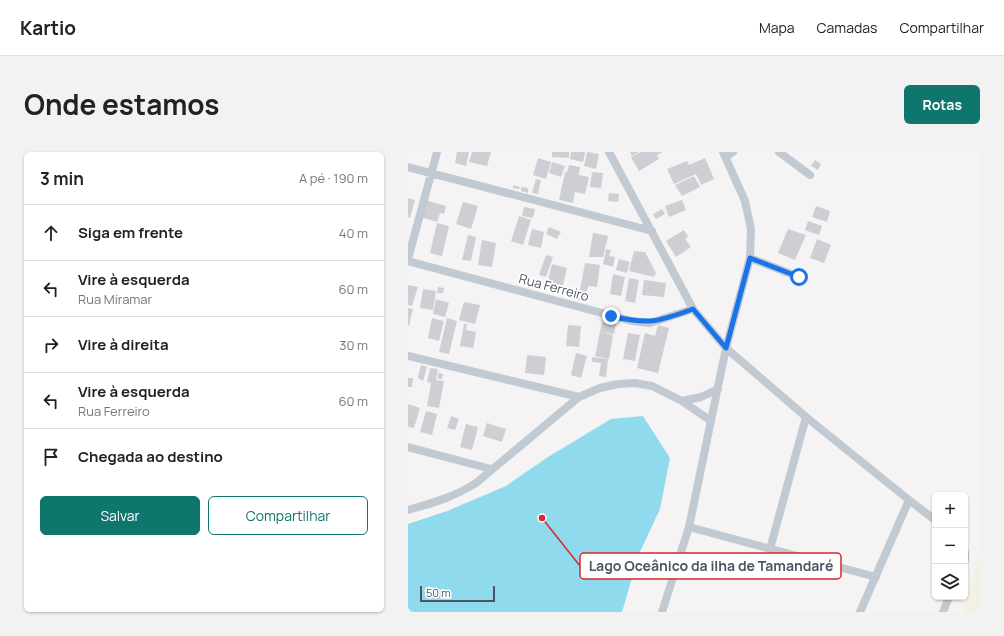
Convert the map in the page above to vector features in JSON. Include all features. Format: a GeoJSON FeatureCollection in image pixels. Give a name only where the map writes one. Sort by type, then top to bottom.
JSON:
{"type":"FeatureCollection","features":[{"type":"Feature","properties":{"kind":"street"},"geometry":{"type":"LineString","coordinates":[[408,260],[437,152]]}},
{"type":"Feature","properties":{"kind":"street"},"geometry":{"type":"LineString","coordinates":[[609,152],[693,309],[726,348],[806,417],[932,518]]}},
{"type":"Feature","properties":{"kind":"street"},"geometry":{"type":"LineString","coordinates":[[779,152],[810,174]]}},
{"type":"Feature","properties":{"kind":"street"},"geometry":{"type":"LineString","coordinates":[[663,612],[689,527],[726,348],[750,258],[751,229],[745,201],[727,154]]}},
{"type":"Feature","properties":{"kind":"street"},"geometry":{"type":"LineString","coordinates":[[408,167],[652,231]]}},
{"type":"Feature","properties":{"kind":"street"},"geometry":{"type":"LineString","coordinates":[[750,258],[799,277]]}},
{"type":"Feature","properties":{"kind":"street","name":"Rua Ferreiro"},"geometry":{"type":"LineString","coordinates":[[408,260],[632,321],[650,323],[693,309]]}},
{"type":"Feature","properties":{"kind":"street"},"geometry":{"type":"LineString","coordinates":[[408,356],[578,396]]}},
{"type":"Feature","properties":{"kind":"street"},"geometry":{"type":"LineString","coordinates":[[408,510],[438,502],[458,494],[476,482],[578,396],[600,388],[618,384],[635,383],[652,386],[682,401],[711,421]]}},
{"type":"Feature","properties":{"kind":"street"},"geometry":{"type":"LineString","coordinates":[[682,401],[701,397],[718,389]]}},
{"type":"Feature","properties":{"kind":"street"},"geometry":{"type":"LineString","coordinates":[[770,549],[806,417]]}},
{"type":"Feature","properties":{"kind":"street"},"geometry":{"type":"LineString","coordinates":[[408,448],[491,469]]}},
{"type":"Feature","properties":{"kind":"street"},"geometry":{"type":"LineString","coordinates":[[860,612],[908,500]]}},
{"type":"Feature","properties":{"kind":"street"},"geometry":{"type":"LineString","coordinates":[[689,527],[876,577]]}},
{"type":"Feature","properties":{"kind":"street"},"geometry":{"type":"LineString","coordinates":[[943,612],[948,600]]}},
{"type":"Feature","properties":{"kind":"sand"},"geometry":{"type":"Polygon","coordinates":[[[980,553],[980,612],[962,612],[966,600],[968,600],[968,592],[980,553]]]}},
{"type":"Feature","properties":{"kind":"water"},"geometry":{"type":"Polygon","coordinates":[[[643,416],[670,458],[660,509],[639,554],[622,612],[408,612],[408,524],[447,511],[506,486],[548,457],[611,419],[643,416]]]}},
{"type":"Feature","properties":{"kind":"building"},"geometry":{"type":"Polygon","coordinates":[[[457,152],[469,152],[466,166],[455,163],[457,152]]]}},
{"type":"Feature","properties":{"kind":"building"},"geometry":{"type":"Polygon","coordinates":[[[472,152],[491,152],[487,166],[469,162],[472,152]]]}},
{"type":"Feature","properties":{"kind":"building"},"geometry":{"type":"Polygon","coordinates":[[[552,152],[569,152],[569,158],[552,157],[552,152]]]}},
{"type":"Feature","properties":{"kind":"building"},"geometry":{"type":"Polygon","coordinates":[[[571,152],[585,152],[583,162],[570,159],[571,152]]]}},
{"type":"Feature","properties":{"kind":"building"},"geometry":{"type":"Polygon","coordinates":[[[587,152],[599,154],[596,169],[584,166],[587,152]]]}},
{"type":"Feature","properties":{"kind":"building"},"geometry":{"type":"Polygon","coordinates":[[[630,152],[639,152],[632,156],[630,152]]]}},
{"type":"Feature","properties":{"kind":"building"},"geometry":{"type":"Polygon","coordinates":[[[641,152],[663,152],[657,155],[659,159],[639,171],[631,157],[641,152]]]}},
{"type":"Feature","properties":{"kind":"building"},"geometry":{"type":"Polygon","coordinates":[[[538,158],[551,162],[546,179],[533,175],[538,158]]]}},
{"type":"Feature","properties":{"kind":"building"},"geometry":{"type":"Polygon","coordinates":[[[705,158],[714,179],[701,185],[696,174],[674,184],[667,169],[687,161],[689,165],[705,158]]]}},
{"type":"Feature","properties":{"kind":"building"},"geometry":{"type":"Polygon","coordinates":[[[815,160],[821,164],[818,170],[811,166],[815,160]]]}},
{"type":"Feature","properties":{"kind":"building"},"geometry":{"type":"Polygon","coordinates":[[[552,162],[565,166],[561,177],[549,173],[552,162]]]}},
{"type":"Feature","properties":{"kind":"building"},"geometry":{"type":"Polygon","coordinates":[[[569,165],[580,167],[579,175],[589,177],[585,194],[575,192],[573,203],[559,200],[565,172],[567,172],[569,165]]]}},
{"type":"Feature","properties":{"kind":"building"},"geometry":{"type":"Polygon","coordinates":[[[592,172],[603,173],[601,188],[590,187],[592,172]]]}},
{"type":"Feature","properties":{"kind":"building"},"geometry":{"type":"Polygon","coordinates":[[[694,176],[700,187],[682,196],[675,185],[694,176]]]}},
{"type":"Feature","properties":{"kind":"building"},"geometry":{"type":"Polygon","coordinates":[[[536,179],[541,180],[538,194],[532,193],[536,179]]]}},
{"type":"Feature","properties":{"kind":"building"},"geometry":{"type":"Polygon","coordinates":[[[513,185],[520,187],[519,189],[513,188],[513,185]]]}},
{"type":"Feature","properties":{"kind":"building"},"geometry":{"type":"Polygon","coordinates":[[[521,187],[528,188],[528,193],[521,191],[521,187]]]}},
{"type":"Feature","properties":{"kind":"building"},"geometry":{"type":"Polygon","coordinates":[[[609,193],[619,194],[618,202],[608,201],[609,193]]]}},
{"type":"Feature","properties":{"kind":"building"},"geometry":{"type":"Polygon","coordinates":[[[408,198],[415,200],[410,218],[408,217],[408,198]]]}},
{"type":"Feature","properties":{"kind":"building"},"geometry":{"type":"Polygon","coordinates":[[[425,200],[446,206],[444,214],[440,213],[437,222],[420,217],[425,200]]]}},
{"type":"Feature","properties":{"kind":"building"},"geometry":{"type":"Polygon","coordinates":[[[682,200],[686,210],[669,217],[665,206],[682,200]]]}},
{"type":"Feature","properties":{"kind":"building"},"geometry":{"type":"Polygon","coordinates":[[[463,202],[478,206],[471,229],[456,224],[463,202]]]}},
{"type":"Feature","properties":{"kind":"building"},"geometry":{"type":"Polygon","coordinates":[[[816,206],[830,211],[827,222],[812,217],[816,206]]]}},
{"type":"Feature","properties":{"kind":"building"},"geometry":{"type":"Polygon","coordinates":[[[524,207],[535,209],[533,218],[522,216],[524,207]]]}},
{"type":"Feature","properties":{"kind":"building"},"geometry":{"type":"Polygon","coordinates":[[[662,209],[665,214],[656,219],[653,214],[662,209]]]}},
{"type":"Feature","properties":{"kind":"building"},"geometry":{"type":"Polygon","coordinates":[[[519,216],[531,220],[523,245],[511,241],[519,216]]]}},
{"type":"Feature","properties":{"kind":"building"},"geometry":{"type":"Polygon","coordinates":[[[808,221],[822,226],[819,235],[805,230],[808,221]]]}},
{"type":"Feature","properties":{"kind":"building"},"geometry":{"type":"Polygon","coordinates":[[[437,223],[449,226],[442,256],[430,253],[437,223]]]}},
{"type":"Feature","properties":{"kind":"building"},"geometry":{"type":"Polygon","coordinates":[[[549,227],[561,232],[557,239],[546,234],[549,227]]]}},
{"type":"Feature","properties":{"kind":"building"},"geometry":{"type":"Polygon","coordinates":[[[532,229],[544,232],[541,248],[528,245],[532,229]]]}},
{"type":"Feature","properties":{"kind":"building"},"geometry":{"type":"Polygon","coordinates":[[[788,229],[806,235],[795,260],[778,253],[788,229]]]}},
{"type":"Feature","properties":{"kind":"building"},"geometry":{"type":"Polygon","coordinates":[[[684,230],[688,237],[685,239],[691,247],[676,257],[666,241],[684,230]]]}},
{"type":"Feature","properties":{"kind":"building"},"geometry":{"type":"Polygon","coordinates":[[[593,233],[608,236],[603,257],[589,257],[593,233]]]}},
{"type":"Feature","properties":{"kind":"building"},"geometry":{"type":"Polygon","coordinates":[[[468,235],[476,237],[471,261],[462,260],[468,235]]]}},
{"type":"Feature","properties":{"kind":"building"},"geometry":{"type":"Polygon","coordinates":[[[817,239],[831,245],[824,263],[810,258],[817,239]]]}},
{"type":"Feature","properties":{"kind":"building"},"geometry":{"type":"Polygon","coordinates":[[[482,240],[496,243],[492,267],[478,265],[482,240]]]}},
{"type":"Feature","properties":{"kind":"building"},"geometry":{"type":"Polygon","coordinates":[[[606,249],[611,250],[609,256],[615,257],[613,267],[603,264],[606,249]]]}},
{"type":"Feature","properties":{"kind":"building"},"geometry":{"type":"Polygon","coordinates":[[[634,251],[645,252],[656,273],[654,277],[629,271],[634,251]]]}},
{"type":"Feature","properties":{"kind":"building"},"geometry":{"type":"Polygon","coordinates":[[[546,255],[553,257],[546,277],[539,275],[546,255]]]}},
{"type":"Feature","properties":{"kind":"building"},"geometry":{"type":"Polygon","coordinates":[[[619,259],[630,262],[627,273],[616,270],[619,259]]]}},
{"type":"Feature","properties":{"kind":"building"},"geometry":{"type":"Polygon","coordinates":[[[585,263],[600,265],[597,287],[588,286],[585,301],[578,300],[585,263]]]}},
{"type":"Feature","properties":{"kind":"building"},"geometry":{"type":"Polygon","coordinates":[[[552,264],[567,268],[562,289],[547,285],[552,264]]]}},
{"type":"Feature","properties":{"kind":"building"},"geometry":{"type":"Polygon","coordinates":[[[613,274],[625,277],[621,296],[610,294],[613,274]]]}},
{"type":"Feature","properties":{"kind":"building"},"geometry":{"type":"Polygon","coordinates":[[[629,278],[639,280],[635,303],[625,301],[629,278]]]}},
{"type":"Feature","properties":{"kind":"building"},"geometry":{"type":"Polygon","coordinates":[[[644,280],[666,283],[664,297],[642,295],[644,280]]]}},
{"type":"Feature","properties":{"kind":"building"},"geometry":{"type":"Polygon","coordinates":[[[408,285],[418,287],[412,306],[408,305],[408,285]]]}},
{"type":"Feature","properties":{"kind":"building"},"geometry":{"type":"Polygon","coordinates":[[[438,287],[444,288],[443,293],[437,293],[438,287]]]}},
{"type":"Feature","properties":{"kind":"building"},"geometry":{"type":"Polygon","coordinates":[[[423,289],[436,291],[433,310],[420,308],[423,289]]]}},
{"type":"Feature","properties":{"kind":"building"},"geometry":{"type":"Polygon","coordinates":[[[436,299],[449,303],[445,317],[433,314],[436,299]]]}},
{"type":"Feature","properties":{"kind":"building"},"geometry":{"type":"Polygon","coordinates":[[[464,302],[480,305],[475,324],[459,320],[464,302]]]}},
{"type":"Feature","properties":{"kind":"building"},"geometry":{"type":"Polygon","coordinates":[[[408,308],[413,309],[409,326],[408,325],[408,308]]]}},
{"type":"Feature","properties":{"kind":"building"},"geometry":{"type":"Polygon","coordinates":[[[432,318],[444,321],[439,341],[428,338],[432,318]]]}},
{"type":"Feature","properties":{"kind":"building"},"geometry":{"type":"Polygon","coordinates":[[[447,318],[457,321],[449,354],[439,352],[447,318]]]}},
{"type":"Feature","properties":{"kind":"building"},"geometry":{"type":"Polygon","coordinates":[[[602,322],[616,324],[614,334],[600,332],[602,322]]]}},
{"type":"Feature","properties":{"kind":"building"},"geometry":{"type":"Polygon","coordinates":[[[464,324],[467,324],[466,330],[476,332],[473,348],[460,346],[464,324]]]}},
{"type":"Feature","properties":{"kind":"building"},"geometry":{"type":"Polygon","coordinates":[[[568,325],[581,326],[579,347],[566,346],[568,325]]]}},
{"type":"Feature","properties":{"kind":"building"},"geometry":{"type":"Polygon","coordinates":[[[658,325],[669,328],[658,373],[637,368],[645,333],[655,336],[658,325]]]}},
{"type":"Feature","properties":{"kind":"building"},"geometry":{"type":"Polygon","coordinates":[[[600,332],[613,335],[609,359],[595,356],[600,332]]]}},
{"type":"Feature","properties":{"kind":"building"},"geometry":{"type":"Polygon","coordinates":[[[628,333],[640,335],[635,361],[623,359],[628,333]]]}},
{"type":"Feature","properties":{"kind":"building"},"geometry":{"type":"Polygon","coordinates":[[[576,353],[587,356],[581,378],[571,375],[576,353]]]}},
{"type":"Feature","properties":{"kind":"building"},"geometry":{"type":"Polygon","coordinates":[[[527,355],[546,357],[544,375],[525,373],[527,355]]]}},
{"type":"Feature","properties":{"kind":"building"},"geometry":{"type":"Polygon","coordinates":[[[592,357],[608,359],[606,377],[599,376],[601,363],[592,362],[592,357]]]}},
{"type":"Feature","properties":{"kind":"building"},"geometry":{"type":"Polygon","coordinates":[[[421,365],[427,367],[423,381],[418,378],[421,365]]]}},
{"type":"Feature","properties":{"kind":"building"},"geometry":{"type":"Polygon","coordinates":[[[430,368],[438,369],[436,380],[444,381],[439,408],[427,406],[431,383],[427,382],[430,368]]]}},
{"type":"Feature","properties":{"kind":"building"},"geometry":{"type":"Polygon","coordinates":[[[438,373],[443,374],[442,379],[438,379],[438,373]]]}},
{"type":"Feature","properties":{"kind":"building"},"geometry":{"type":"Polygon","coordinates":[[[408,378],[413,378],[412,387],[408,387],[408,378]]]}},
{"type":"Feature","properties":{"kind":"building"},"geometry":{"type":"Polygon","coordinates":[[[408,404],[420,408],[414,428],[408,427],[408,404]]]}},
{"type":"Feature","properties":{"kind":"building"},"geometry":{"type":"Polygon","coordinates":[[[426,411],[437,414],[432,435],[420,432],[426,411]]]}},
{"type":"Feature","properties":{"kind":"building"},"geometry":{"type":"Polygon","coordinates":[[[451,416],[459,419],[455,430],[447,428],[451,416]]]}},
{"type":"Feature","properties":{"kind":"building"},"geometry":{"type":"Polygon","coordinates":[[[487,423],[506,429],[502,442],[483,436],[487,423]]]}},
{"type":"Feature","properties":{"kind":"building"},"geometry":{"type":"Polygon","coordinates":[[[466,424],[478,427],[472,450],[460,447],[466,424]]]}},
{"type":"Feature","properties":{"kind":"place","name":"Lago Oceânico da ilha de Tamandaré"},"geometry":{"type":"Point","coordinates":[542,518]}},
{"type":"Feature","properties":{"kind":"route"},"geometry":{"type":"LineString","coordinates":[[611,316],[632,321],[650,323],[673,317],[693,309],[726,348],[750,258],[799,277]]}}]}
